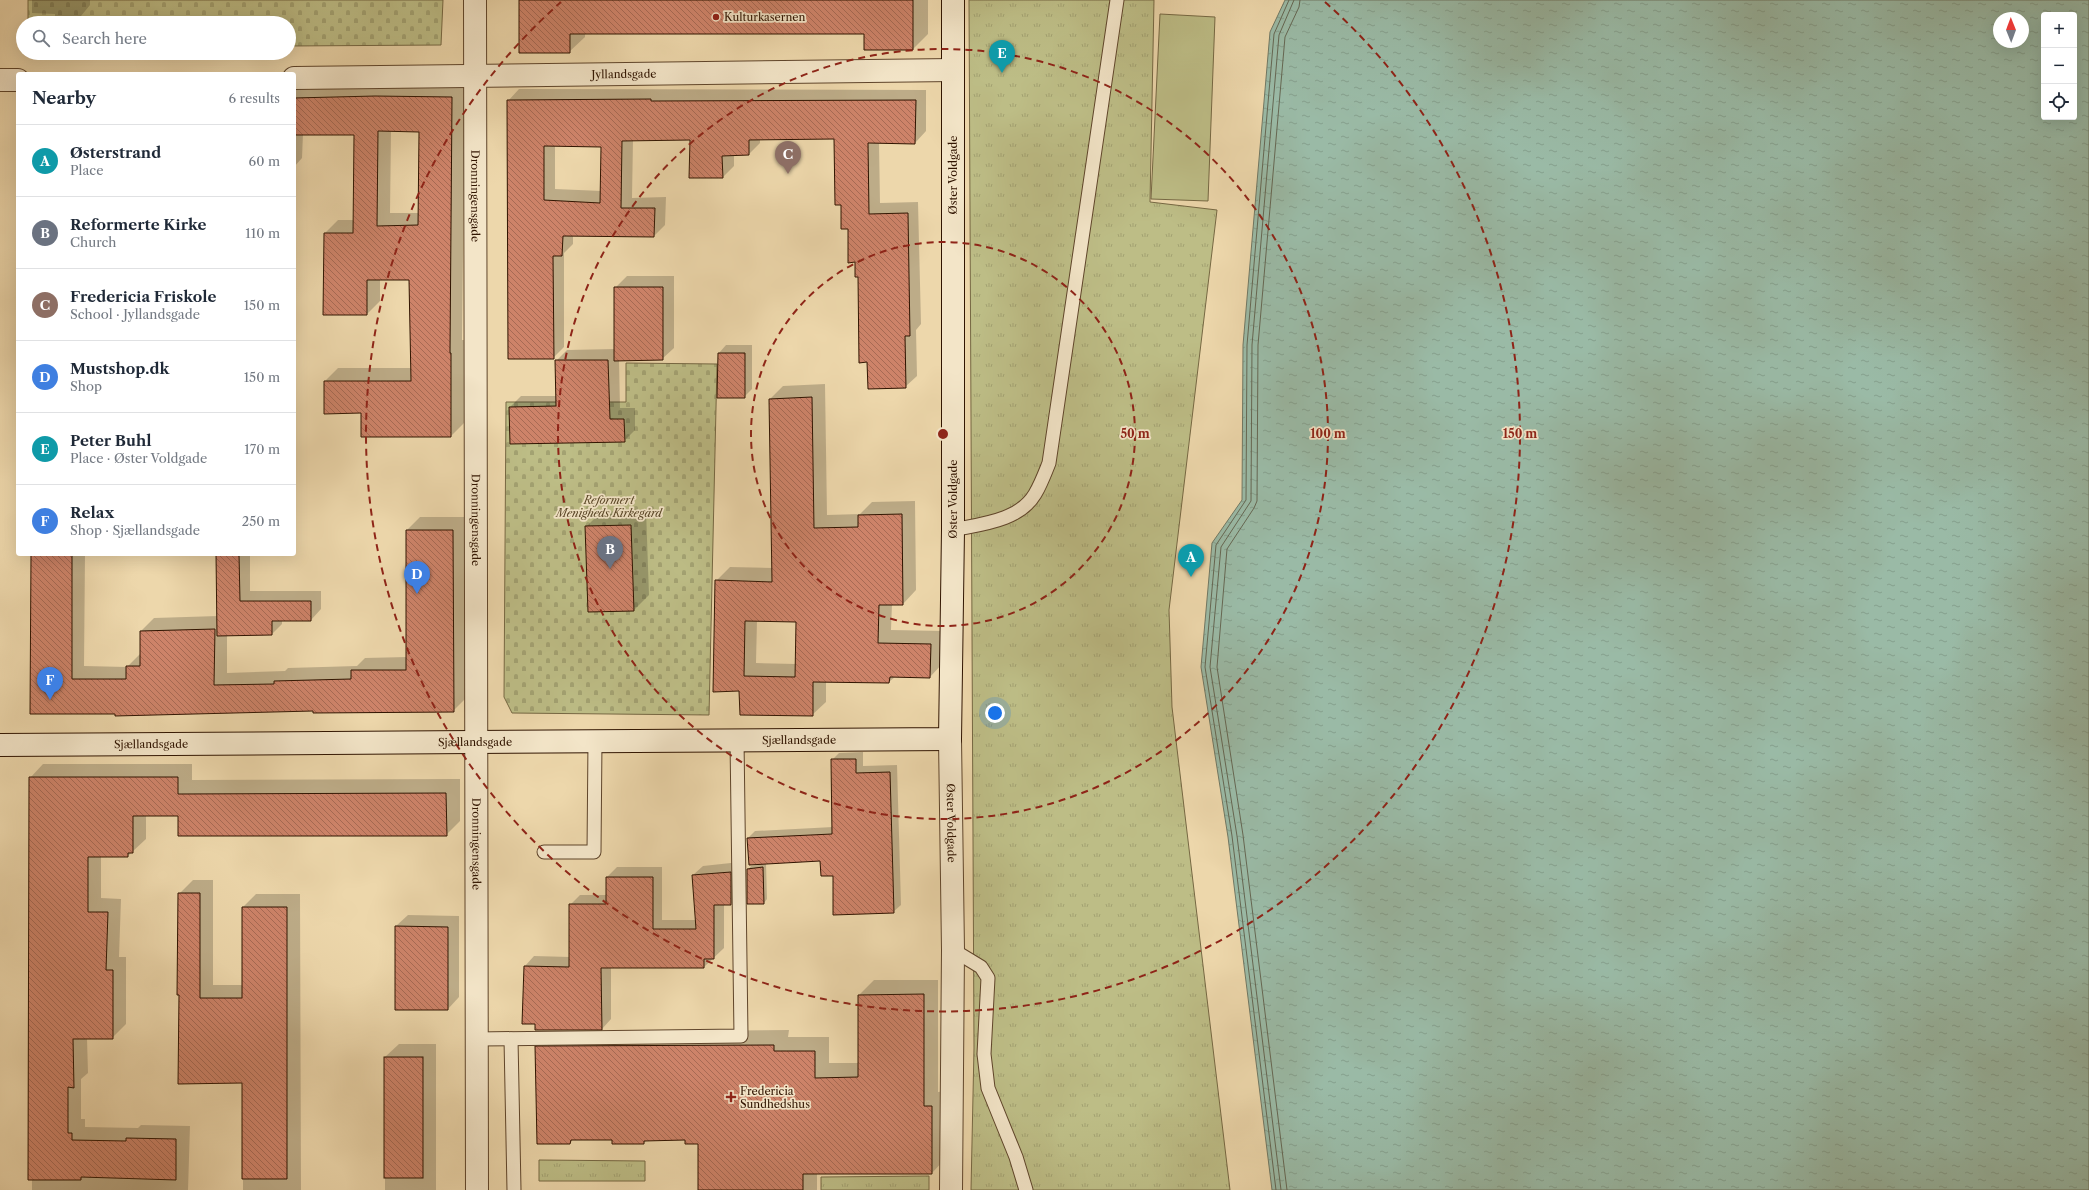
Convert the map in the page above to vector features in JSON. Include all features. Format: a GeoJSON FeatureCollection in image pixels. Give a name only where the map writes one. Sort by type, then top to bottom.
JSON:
{"type":"FeatureCollection","features":[{"type":"Feature","properties":{"kind":"street","name":"Dronningensgade"},"geometry":{"type":"LineString","coordinates":[[475,0],[475,562],[478,1039],[477,1190]]}},
{"type":"Feature","properties":{"kind":"street","name":"Øster Voldgade"},"geometry":{"type":"LineString","coordinates":[[951,1190],[953,950],[950,739],[953,530],[953,0]]}},
{"type":"Feature","properties":{"kind":"street","name":"Jyllandsgade"},"geometry":{"type":"LineString","coordinates":[[296,78],[954,70]]}},
{"type":"Feature","properties":{"kind":"street"},"geometry":{"type":"LineString","coordinates":[[0,80],[16,80]]}},
{"type":"Feature","properties":{"kind":"street","name":"Sjællandsgade"},"geometry":{"type":"LineString","coordinates":[[0,745],[950,739]]}},
{"type":"Feature","properties":{"kind":"lane"},"geometry":{"type":"LineString","coordinates":[[953,530],[989,523],[1017,512],[1034,495],[1050,463],[1117,0]]}},
{"type":"Feature","properties":{"kind":"lane"},"geometry":{"type":"LineString","coordinates":[[478,1039],[741,1036],[737,740]]}},
{"type":"Feature","properties":{"kind":"lane"},"geometry":{"type":"LineString","coordinates":[[544,852],[594,852],[595,741]]}},
{"type":"Feature","properties":{"kind":"lane"},"geometry":{"type":"LineString","coordinates":[[953,950],[981,967],[988,978],[984,1054],[988,1088],[1016,1157],[1026,1190]]}},
{"type":"Feature","properties":{"kind":"lane"},"geometry":{"type":"LineString","coordinates":[[512,1039],[514,1190]]}},
{"type":"Feature","properties":{"kind":"green space"},"geometry":{"type":"Polygon","coordinates":[[[28,0],[443,0],[441,45],[296,46],[296,16],[28,16],[28,0]]]}},
{"type":"Feature","properties":{"kind":"green space"},"geometry":{"type":"Polygon","coordinates":[[[969,0],[1154,0],[1150,202],[1217,210],[1169,610],[1172,707],[1230,1190],[971,1190],[974,1048],[969,0]]]}},
{"type":"Feature","properties":{"kind":"green space"},"geometry":{"type":"Polygon","coordinates":[[[1160,14],[1215,17],[1208,201],[1151,199],[1160,14]]]}},
{"type":"Feature","properties":{"kind":"green space","name":"Reformert Menigheds Kirkegård"},"geometry":{"type":"Polygon","coordinates":[[[626,363],[717,364],[709,715],[512,713],[504,697],[506,402],[626,402],[626,363]]]}},
{"type":"Feature","properties":{"kind":"green space"},"geometry":{"type":"Polygon","coordinates":[[[539,1160],[645,1161],[645,1181],[539,1181],[539,1160]]]}},
{"type":"Feature","properties":{"kind":"green space"},"geometry":{"type":"Polygon","coordinates":[[[929,1176],[929,1190],[821,1190],[821,1177],[929,1176]]]}},
{"type":"Feature","properties":{"kind":"water"},"geometry":{"type":"Polygon","coordinates":[[[1285,0],[2089,0],[2089,1190],[1272,1190],[1228,837],[1201,667],[1212,543],[1242,500],[1243,345],[1270,32],[1285,0]]]}},
{"type":"Feature","properties":{"kind":"building","name":"Kulturkasernen"},"geometry":{"type":"Polygon","coordinates":[[[519,0],[913,0],[913,50],[864,50],[864,34],[570,34],[570,53],[519,53],[519,0]]]}},
{"type":"Feature","properties":{"kind":"building"},"geometry":{"type":"Polygon","coordinates":[[[375,96],[452,97],[450,353],[451,437],[361,437],[361,413],[324,414],[324,381],[411,381],[409,280],[367,280],[367,315],[323,315],[324,233],[353,233],[354,135],[296,135],[296,98],[375,96]],[[378,131],[377,226],[418,225],[419,132],[378,131]]]}},
{"type":"Feature","properties":{"kind":"building"},"geometry":{"type":"Polygon","coordinates":[[[507,100],[916,100],[915,144],[868,143],[869,214],[908,213],[910,336],[905,336],[906,388],[868,389],[867,362],[859,363],[858,277],[855,277],[855,262],[848,263],[848,229],[841,229],[841,205],[835,205],[834,139],[749,140],[749,155],[722,156],[723,178],[689,178],[690,140],[622,141],[621,208],[655,208],[654,237],[563,236],[562,256],[553,256],[554,359],[508,359],[507,100]],[[544,146],[544,200],[600,203],[601,147],[544,146]]]}},
{"type":"Feature","properties":{"kind":"building"},"geometry":{"type":"Polygon","coordinates":[[[614,287],[663,287],[663,360],[614,361],[614,287]]]}},
{"type":"Feature","properties":{"kind":"building"},"geometry":{"type":"Polygon","coordinates":[[[718,353],[745,353],[745,398],[717,398],[718,353]]]}},
{"type":"Feature","properties":{"kind":"building"},"geometry":{"type":"Polygon","coordinates":[[[555,360],[608,360],[610,419],[624,419],[625,442],[510,444],[509,407],[556,406],[555,360]]]}},
{"type":"Feature","properties":{"kind":"building"},"geometry":{"type":"Polygon","coordinates":[[[812,397],[814,528],[858,527],[858,515],[902,514],[903,605],[879,605],[878,643],[931,644],[930,678],[890,677],[889,683],[813,682],[813,716],[740,715],[739,691],[713,692],[715,580],[772,582],[769,399],[812,397]],[[745,621],[744,676],[795,677],[796,622],[745,621]]]}},
{"type":"Feature","properties":{"kind":"building"},"geometry":{"type":"Polygon","coordinates":[[[631,525],[634,611],[588,612],[585,526],[631,525]]]}},
{"type":"Feature","properties":{"kind":"building"},"geometry":{"type":"Polygon","coordinates":[[[406,530],[453,530],[454,712],[313,713],[313,711],[115,716],[115,714],[30,714],[31,556],[72,556],[72,679],[126,679],[126,666],[140,666],[140,631],[215,629],[214,685],[274,684],[274,681],[351,679],[351,670],[406,670],[406,530]]]}},
{"type":"Feature","properties":{"kind":"building"},"geometry":{"type":"Polygon","coordinates":[[[216,556],[239,556],[240,601],[311,601],[311,621],[272,621],[272,635],[217,636],[216,556]]]}},
{"type":"Feature","properties":{"kind":"building"},"geometry":{"type":"Polygon","coordinates":[[[831,759],[856,759],[856,773],[890,772],[894,913],[833,915],[833,876],[821,876],[820,861],[749,865],[747,838],[832,834],[831,759]]]}},
{"type":"Feature","properties":{"kind":"building"},"geometry":{"type":"Polygon","coordinates":[[[29,777],[178,777],[178,794],[446,793],[447,836],[178,836],[178,816],[133,816],[133,853],[128,853],[128,857],[88,857],[88,912],[108,912],[106,970],[113,970],[113,1039],[73,1039],[74,1088],[68,1087],[68,1133],[72,1133],[72,1140],[126,1141],[126,1138],[176,1139],[176,1180],[81,1177],[81,1180],[28,1180],[29,777]]]}},
{"type":"Feature","properties":{"kind":"building"},"geometry":{"type":"Polygon","coordinates":[[[763,867],[764,904],[747,904],[747,869],[763,867]]]}},
{"type":"Feature","properties":{"kind":"building"},"geometry":{"type":"Polygon","coordinates":[[[731,872],[731,905],[714,905],[714,959],[704,959],[704,968],[601,968],[602,1030],[535,1030],[535,1024],[522,1024],[524,966],[569,967],[569,904],[606,904],[606,877],[653,877],[653,929],[696,929],[692,875],[731,872]]]}},
{"type":"Feature","properties":{"kind":"building"},"geometry":{"type":"Polygon","coordinates":[[[178,893],[200,893],[200,998],[242,998],[242,907],[287,907],[287,1179],[242,1179],[242,1083],[178,1084],[178,893]]]}},
{"type":"Feature","properties":{"kind":"building"},"geometry":{"type":"Polygon","coordinates":[[[395,926],[448,927],[448,1010],[395,1010],[395,926]]]}},
{"type":"Feature","properties":{"kind":"building","name":"Fredericia Sundhedshus"},"geometry":{"type":"Polygon","coordinates":[[[924,994],[924,1106],[932,1106],[932,1174],[803,1174],[803,1190],[698,1190],[698,1144],[685,1144],[685,1140],[644,1141],[644,1144],[612,1144],[612,1140],[571,1140],[570,1144],[537,1144],[535,1046],[774,1045],[774,1051],[815,1051],[815,1078],[858,1077],[858,995],[924,994]]]}},
{"type":"Feature","properties":{"kind":"building"},"geometry":{"type":"Polygon","coordinates":[[[384,1057],[423,1057],[423,1178],[384,1178],[384,1057]]]}},
{"type":"Feature","properties":{"kind":"place","name":"Kulturkasernen"},"geometry":{"type":"Point","coordinates":[716,17]}},
{"type":"Feature","properties":{"kind":"place","name":"Peter Buhl"},"geometry":{"type":"Point","coordinates":[1002,73]}},
{"type":"Feature","properties":{"kind":"place","name":"Fredericia Friskole"},"geometry":{"type":"Point","coordinates":[788,174]}},
{"type":"Feature","properties":{"kind":"place","name":"Reformerte Kirke"},"geometry":{"type":"Point","coordinates":[610,569]}},
{"type":"Feature","properties":{"kind":"place","name":"Østerstrand"},"geometry":{"type":"Point","coordinates":[1191,577]}},
{"type":"Feature","properties":{"kind":"place","name":"Mustshop.dk"},"geometry":{"type":"Point","coordinates":[417,594]}},
{"type":"Feature","properties":{"kind":"place","name":"Relax"},"geometry":{"type":"Point","coordinates":[50,700]}},
{"type":"Feature","properties":{"kind":"place","name":"Fredericia Sundhedshus"},"geometry":{"type":"Point","coordinates":[731,1097]}}]}
